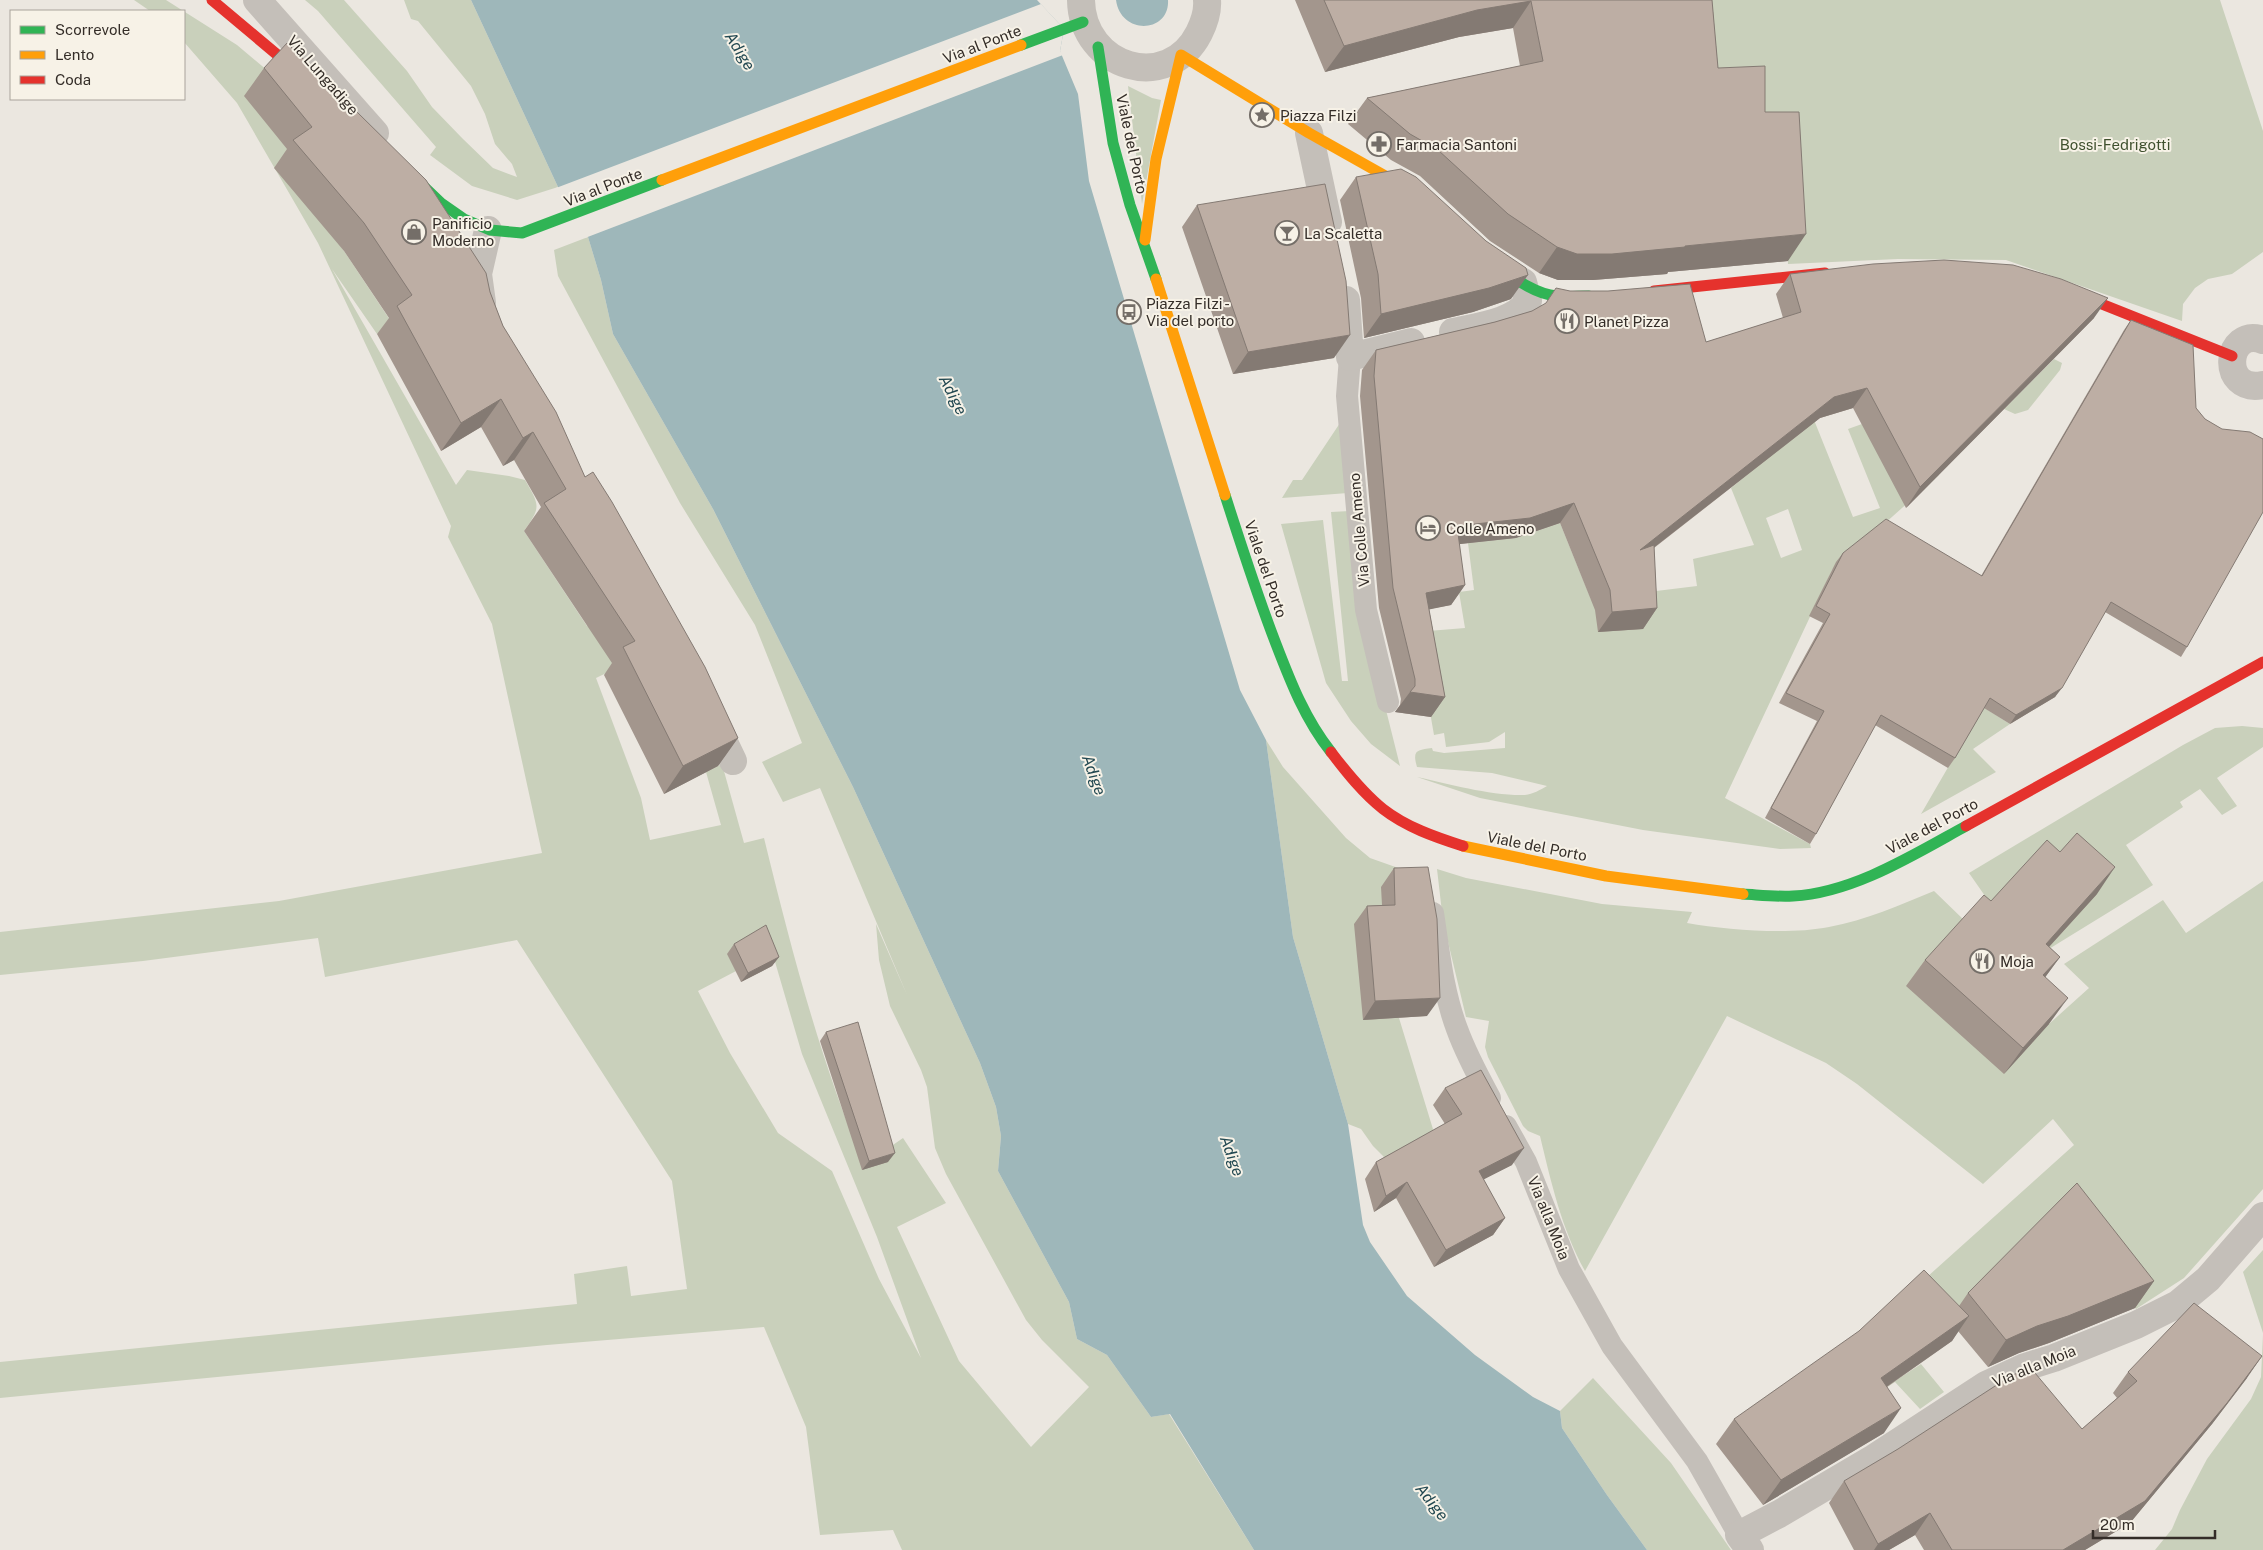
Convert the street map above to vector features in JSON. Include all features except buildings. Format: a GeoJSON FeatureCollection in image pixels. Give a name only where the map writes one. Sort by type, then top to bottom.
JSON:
{"type":"FeatureCollection","features":[{"type":"Feature","properties":{"kind":"street"},"geometry":{"type":"LineString","coordinates":[[212,0],[314,85]]}},
{"type":"Feature","properties":{"kind":"street","name":"Via Lungadige"},"geometry":{"type":"LineString","coordinates":[[257,0],[386,146]]}},
{"type":"Feature","properties":{"kind":"street"},"geometry":{"type":"LineString","coordinates":[[1076,17],[1098,47],[1113,59],[1129,66],[1165,64],[1181,55],[1195,41],[1204,23],[1206,0]]}},
{"type":"Feature","properties":{"kind":"street","name":"Via al Ponte"},"geometry":{"type":"LineString","coordinates":[[407,169],[448,210],[473,225],[488,230],[522,233],[1076,17]]}},
{"type":"Feature","properties":{"kind":"street","name":"Viale del Porto"},"geometry":{"type":"LineString","coordinates":[[1098,47],[1113,143],[1130,205],[1145,244],[1257,595],[1297,699],[1316,733],[1358,786],[1384,810],[1424,833],[1466,848],[1606,876],[1734,893],[1794,896],[1840,888],[1912,856],[2261,667]]}},
{"type":"Feature","properties":{"kind":"street"},"geometry":{"type":"LineString","coordinates":[[1181,55],[1309,133],[1409,188],[1423,201]]}},
{"type":"Feature","properties":{"kind":"street","name":"Viale del Porto"},"geometry":{"type":"LineString","coordinates":[[1145,244],[1156,159],[1181,55]]}},
{"type":"Feature","properties":{"kind":"street"},"geometry":{"type":"LineString","coordinates":[[329,98],[386,146]]}},
{"type":"Feature","properties":{"kind":"street"},"geometry":{"type":"LineString","coordinates":[[1309,133],[1334,245]]}},
{"type":"Feature","properties":{"kind":"street"},"geometry":{"type":"LineString","coordinates":[[488,230],[478,274],[483,307],[491,330]]}},
{"type":"Feature","properties":{"kind":"street"},"geometry":{"type":"LineString","coordinates":[[1480,253],[1523,282],[1542,292],[1556,296],[1603,295]]}},
{"type":"Feature","properties":{"kind":"street"},"geometry":{"type":"LineString","coordinates":[[1640,292],[1840,271]]}},
{"type":"Feature","properties":{"kind":"street","name":"Via Colle Ameno"},"geometry":{"type":"LineString","coordinates":[[1340,273],[1346,301],[1350,357]]}},
{"type":"Feature","properties":{"kind":"street"},"geometry":{"type":"LineString","coordinates":[[1350,357],[1477,327],[1512,316],[1523,310],[1528,301],[1523,282]]}},
{"type":"Feature","properties":{"kind":"street"},"geometry":{"type":"LineString","coordinates":[[2059,287],[2232,356]]}},
{"type":"Feature","properties":{"kind":"street"},"geometry":{"type":"LineString","coordinates":[[2263,340],[2252,338],[2245,340],[2238,345],[2232,356],[2232,368],[2241,381],[2256,386],[2263,384]]}},
{"type":"Feature","properties":{"kind":"street"},"geometry":{"type":"LineString","coordinates":[[702,695],[733,761]]}},
{"type":"Feature","properties":{"kind":"street","name":"Via alla Moia"},"geometry":{"type":"LineString","coordinates":[[1745,1542],[1779,1514],[1874,1458],[1986,1385],[2025,1367],[2136,1326],[2178,1304],[2208,1279],[2263,1216]]}},
{"type":"Feature","properties":{"kind":"lane","name":"Via Colle Ameno"},"geometry":{"type":"LineString","coordinates":[[1350,357],[1348,396],[1366,610],[1388,702]]}},
{"type":"Feature","properties":{"kind":"lane","name":"Via alla Moia"},"geometry":{"type":"LineString","coordinates":[[1429,892],[1446,989],[1456,1028],[1471,1064],[1526,1162],[1569,1269],[1612,1346],[1697,1461],[1745,1542]]}},
{"type":"Feature","properties":{"kind":"green space"},"geometry":{"type":"Polygon","coordinates":[[[134,0],[166,0],[181,10],[149,10],[134,0]]]}},
{"type":"Feature","properties":{"kind":"green space"},"geometry":{"type":"Polygon","coordinates":[[[305,0],[344,0],[407,71],[432,107],[463,139],[493,168],[517,177],[512,164],[495,144],[485,114],[471,86],[418,21],[411,19],[404,0],[471,0],[558,187],[517,200],[472,186],[430,155],[436,147],[318,11],[305,0]]]}},
{"type":"Feature","properties":{"kind":"green space","name":"Bossi-Fedrigotti"},"geometry":{"type":"Polygon","coordinates":[[[1691,0],[2220,0],[2263,131],[2263,252],[2232,274],[2208,279],[2195,288],[2183,304],[2182,321],[2006,260],[1898,259],[1788,264],[1781,138],[1699,94],[1691,0]]]}},
{"type":"Feature","properties":{"kind":"green space"},"geometry":{"type":"Polygon","coordinates":[[[185,12],[237,45],[268,71],[293,155],[338,242],[392,323],[377,334],[332,269],[456,485],[467,470],[525,480],[536,501],[536,511],[524,531],[587,626],[660,647],[596,678],[641,798],[650,840],[721,825],[706,772],[722,764],[744,843],[764,838],[796,962],[820,1044],[864,1165],[903,1138],[946,1203],[897,1227],[959,1361],[1031,1447],[1089,1387],[1042,1340],[1026,1320],[946,1174],[935,1148],[927,1087],[921,1070],[890,1006],[879,960],[876,924],[907,995],[820,788],[783,802],[762,762],[802,743],[755,625],[680,503],[558,276],[554,250],[588,237],[601,280],[613,334],[713,509],[853,787],[980,1063],[996,1107],[1001,1136],[998,1171],[1069,1302],[1077,1339],[1107,1355],[1151,1417],[1169,1414],[1254,1550],[902,1550],[893,1530],[820,1535],[806,1427],[764,1327],[547,1345],[0,1398],[0,1362],[577,1304],[574,1274],[627,1266],[631,1296],[687,1289],[672,1181],[517,940],[325,977],[318,938],[143,961],[0,975],[0,932],[279,901],[542,853],[492,624],[448,537],[451,526],[318,243],[237,103],[185,43],[185,12]],[[766,931],[728,953],[736,971],[698,991],[730,1053],[778,1133],[832,1171],[879,1279],[921,1358],[877,1237],[802,1054],[766,931]]]}},
{"type":"Feature","properties":{"kind":"green space"},"geometry":{"type":"Polygon","coordinates":[[[1128,86],[1152,98],[1161,100],[1142,204],[1128,86]]]}},
{"type":"Feature","properties":{"kind":"green space"},"geometry":{"type":"Polygon","coordinates":[[[2054,359],[2062,363],[2060,370],[2028,410],[2015,414],[2004,409],[2054,359]]]}},
{"type":"Feature","properties":{"kind":"green space"},"geometry":{"type":"Polygon","coordinates":[[[1814,420],[1853,517],[1880,508],[1848,429],[1862,424],[1878,453],[1911,430],[1939,475],[1832,570],[1725,798],[1810,844],[1811,848],[1780,849],[1643,830],[1480,798],[1417,777],[1471,789],[1512,795],[1525,795],[1547,786],[1492,773],[1417,767],[1416,754],[1419,750],[1423,749],[1432,748],[1433,751],[1444,753],[1505,748],[1505,732],[1489,742],[1446,747],[1444,733],[1434,735],[1416,632],[1465,628],[1459,592],[1474,590],[1468,543],[1516,538],[1560,523],[1591,599],[1697,586],[1693,559],[1754,545],[1731,488],[1814,420]],[[1788,509],[1766,518],[1781,558],[1802,550],[1788,509]]]}},
{"type":"Feature","properties":{"kind":"green space"},"geometry":{"type":"Polygon","coordinates":[[[1340,423],[1348,493],[1282,498],[1293,480],[1302,480],[1340,423]]]}},
{"type":"Feature","properties":{"kind":"green space"},"geometry":{"type":"Polygon","coordinates":[[[1350,511],[1384,702],[1400,766],[1371,744],[1351,721],[1326,683],[1281,524],[1323,520],[1342,681],[1348,681],[1331,512],[1350,511]]]}},
{"type":"Feature","properties":{"kind":"green space"},"geometry":{"type":"Polygon","coordinates":[[[1983,707],[2010,724],[1973,749],[1996,772],[1921,814],[1983,707]]]}},
{"type":"Feature","properties":{"kind":"green space"},"geometry":{"type":"Polygon","coordinates":[[[2242,726],[2263,728],[2263,747],[2217,778],[2237,806],[2222,815],[2200,789],[2180,802],[2183,807],[2126,845],[2153,885],[2044,952],[2024,1002],[2049,1024],[2089,988],[2064,964],[2163,900],[2186,933],[2263,881],[2263,1189],[2184,1278],[2136,1309],[2058,1210],[1949,1320],[1907,1295],[2074,1145],[2053,1119],[1983,1184],[1857,1084],[1826,1063],[1727,1016],[1585,1271],[1564,1222],[1540,1136],[1528,1131],[1523,1126],[1488,1057],[1485,1047],[1489,1021],[1466,1017],[1443,921],[1437,869],[1466,878],[1602,904],[1692,912],[1687,923],[1721,928],[1795,931],[1829,927],[1870,916],[1934,891],[1965,921],[1992,906],[1969,873],[2183,745],[2215,728],[2242,726]]]}},
{"type":"Feature","properties":{"kind":"green space"},"geometry":{"type":"Polygon","coordinates":[[[1266,740],[1283,767],[1346,838],[1370,858],[1418,875],[1382,923],[1363,1019],[1399,1018],[1436,1139],[1391,1164],[1373,1146],[1361,1129],[1348,1124],[1293,937],[1266,740]]]}},
{"type":"Feature","properties":{"kind":"green space"},"geometry":{"type":"Polygon","coordinates":[[[2263,1250],[2263,1333],[2243,1272],[2263,1250]]]}},
{"type":"Feature","properties":{"kind":"green space"},"geometry":{"type":"Polygon","coordinates":[[[2263,1335],[2263,1550],[2155,1550],[2172,1529],[2207,1459],[2251,1399],[2261,1377],[2263,1335]]]}},
{"type":"Feature","properties":{"kind":"green space"},"geometry":{"type":"Polygon","coordinates":[[[1857,1341],[1895,1381],[1921,1364],[1944,1392],[1920,1409],[1895,1382],[1863,1403],[1857,1341]]]}},
{"type":"Feature","properties":{"kind":"green space"},"geometry":{"type":"Polygon","coordinates":[[[1593,1378],[1671,1463],[1731,1550],[1647,1550],[1562,1428],[1560,1411],[1593,1378]]]}},
{"type":"Feature","properties":{"kind":"water","name":"Adige"},"geometry":{"type":"Polygon","coordinates":[[[471,0],[1037,0],[1064,29],[1060,51],[1078,94],[1089,181],[1240,690],[1266,740],[1293,937],[1348,1124],[1363,1225],[1370,1242],[1407,1296],[1475,1355],[1533,1397],[1560,1411],[1562,1428],[1647,1550],[1254,1550],[1170,1414],[1151,1417],[1107,1355],[1077,1339],[1069,1302],[998,1171],[1001,1136],[996,1107],[980,1063],[853,787],[713,509],[613,334],[601,280],[588,237],[558,187],[471,0]]]}},
{"type":"Feature","properties":{"kind":"water"},"geometry":{"type":"Polygon","coordinates":[[[1116,0],[1168,0],[1167,11],[1154,24],[1145,26],[1135,25],[1120,12],[1116,0]]]}},
{"type":"Feature","properties":{"kind":"pier"},"geometry":{"type":"Polygon","coordinates":[[[1041,4],[1064,29],[1060,51],[1063,55],[585,238],[556,188],[1041,4]]]}},
{"type":"Feature","properties":{"kind":"traffic: fast"},"geometry":{"type":"LineString","coordinates":[[1021,45],[1083,22]]}},
{"type":"Feature","properties":{"kind":"traffic: fast"},"geometry":{"type":"LineString","coordinates":[[1098,47],[1113,143],[1130,205],[1156,279]]}},
{"type":"Feature","properties":{"kind":"traffic: fast"},"geometry":{"type":"LineString","coordinates":[[418,181],[441,203],[464,219],[490,230],[522,233],[662,180]]}},
{"type":"Feature","properties":{"kind":"traffic: fast"},"geometry":{"type":"LineString","coordinates":[[1491,261],[1522,283],[1539,292],[1557,296],[1589,296]]}},
{"type":"Feature","properties":{"kind":"traffic: fast"},"geometry":{"type":"LineString","coordinates":[[1225,495],[1256,589],[1287,673],[1306,714],[1331,752]]}},
{"type":"Feature","properties":{"kind":"traffic: fast"},"geometry":{"type":"LineString","coordinates":[[1743,894],[1793,896],[1838,888],[1905,860],[1966,826]]}},
{"type":"Feature","properties":{"kind":"traffic: slow"},"geometry":{"type":"LineString","coordinates":[[662,180],[1021,45]]}},
{"type":"Feature","properties":{"kind":"traffic: slow"},"geometry":{"type":"LineString","coordinates":[[1145,240],[1156,159],[1181,55],[1309,133],[1412,191]]}},
{"type":"Feature","properties":{"kind":"traffic: slow"},"geometry":{"type":"LineString","coordinates":[[1156,279],[1225,495]]}},
{"type":"Feature","properties":{"kind":"traffic: slow"},"geometry":{"type":"LineString","coordinates":[[1463,846],[1606,876],[1743,894]]}},
{"type":"Feature","properties":{"kind":"traffic: jam"},"geometry":{"type":"LineString","coordinates":[[212,0],[305,78]]}},
{"type":"Feature","properties":{"kind":"traffic: jam"},"geometry":{"type":"LineString","coordinates":[[1654,291],[1825,273]]}},
{"type":"Feature","properties":{"kind":"traffic: jam"},"geometry":{"type":"LineString","coordinates":[[2069,291],[2232,356]]}},
{"type":"Feature","properties":{"kind":"traffic: jam"},"geometry":{"type":"LineString","coordinates":[[1966,826],[2263,662]]}},
{"type":"Feature","properties":{"kind":"traffic: jam"},"geometry":{"type":"LineString","coordinates":[[1331,752],[1349,775],[1383,809],[1421,831],[1463,846]]}},
{"type":"Feature","properties":{"kind":"place","name":"Piazza Filzi"},"geometry":{"type":"Point","coordinates":[1262,115]}},
{"type":"Feature","properties":{"kind":"place","name":"Farmacia Santoni"},"geometry":{"type":"Point","coordinates":[1379,144]}},
{"type":"Feature","properties":{"kind":"place","name":"Panificio Moderno"},"geometry":{"type":"Point","coordinates":[414,232]}},
{"type":"Feature","properties":{"kind":"place","name":"La Scaletta"},"geometry":{"type":"Point","coordinates":[1287,233]}},
{"type":"Feature","properties":{"kind":"place","name":"Piazza Filzi - Via del porto"},"geometry":{"type":"Point","coordinates":[1129,312]}},
{"type":"Feature","properties":{"kind":"place","name":"Planet Pizza"},"geometry":{"type":"Point","coordinates":[1567,321]}},
{"type":"Feature","properties":{"kind":"place","name":"Colle Ameno"},"geometry":{"type":"Point","coordinates":[1428,528]}},
{"type":"Feature","properties":{"kind":"place","name":"Moja"},"geometry":{"type":"Point","coordinates":[1982,961]}}]}
